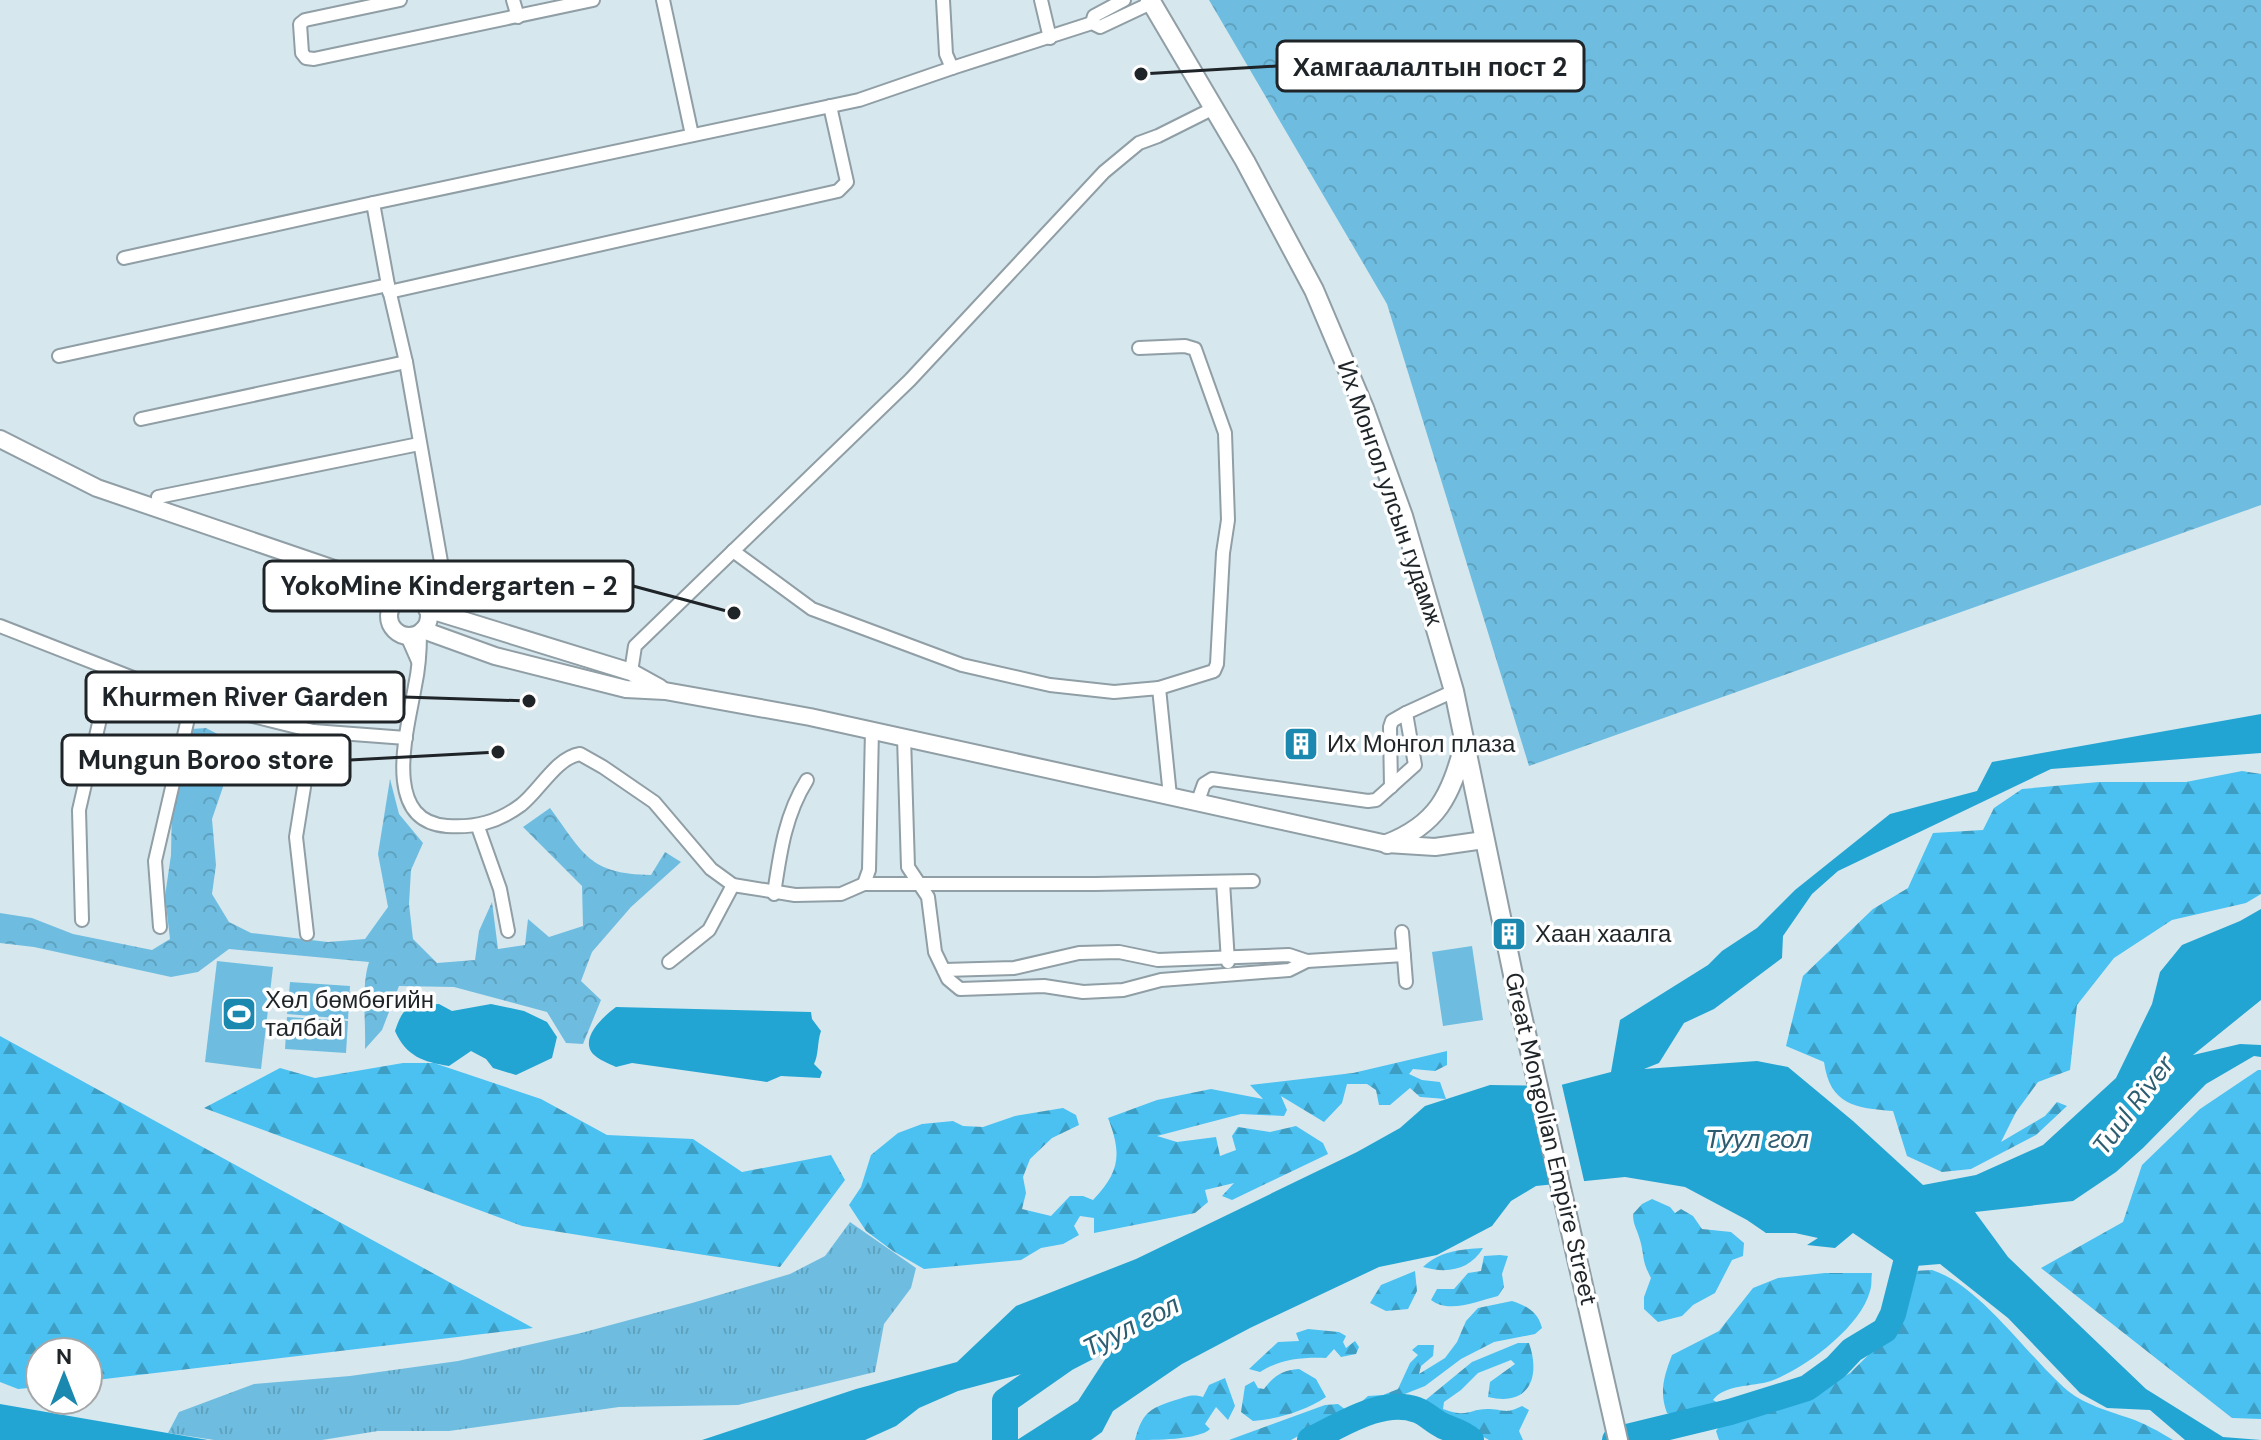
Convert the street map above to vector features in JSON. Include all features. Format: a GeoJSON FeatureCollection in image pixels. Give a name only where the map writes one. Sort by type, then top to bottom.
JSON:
{"type":"FeatureCollection","features":[{"type":"Feature","properties":{"kind":"main road","name":"Их Монгол улсын гудамж"},"geometry":{"type":"LineString","coordinates":[[1150,1],[1214,108],[1314,290],[1349,371],[1407,529],[1454,691],[1465,743]]}},
{"type":"Feature","properties":{"kind":"main road","name":"Great Mongolian Empire Street"},"geometry":{"type":"LineString","coordinates":[[1465,743],[1516,989],[1618,1440]]}},
{"type":"Feature","properties":{"kind":"main road"},"geometry":{"type":"LineString","coordinates":[[1387,844],[1415,831],[1437,810],[1454,781],[1465,743]]}},
{"type":"Feature","properties":{"kind":"street"},"geometry":{"type":"LineString","coordinates":[[400,0],[305,20],[300,24],[302,53],[306,58],[314,59],[593,0]]}},
{"type":"Feature","properties":{"kind":"street"},"geometry":{"type":"LineString","coordinates":[[513,0],[518,17]]}},
{"type":"Feature","properties":{"kind":"street"},"geometry":{"type":"LineString","coordinates":[[663,0],[692,135]]}},
{"type":"Feature","properties":{"kind":"street"},"geometry":{"type":"LineString","coordinates":[[943,0],[946,54],[952,68]]}},
{"type":"Feature","properties":{"kind":"street"},"geometry":{"type":"LineString","coordinates":[[1041,0],[1050,38]]}},
{"type":"Feature","properties":{"kind":"street"},"geometry":{"type":"LineString","coordinates":[[1092,23],[1094,16],[1124,0]]}},
{"type":"Feature","properties":{"kind":"street"},"geometry":{"type":"LineString","coordinates":[[124,258],[859,100],[1092,23],[1100,27],[1150,1]]}},
{"type":"Feature","properties":{"kind":"street"},"geometry":{"type":"LineString","coordinates":[[59,356],[389,289],[838,191],[847,182],[830,106]]}},
{"type":"Feature","properties":{"kind":"street"},"geometry":{"type":"LineString","coordinates":[[631,672],[635,646],[910,380],[1104,172],[1139,143],[1214,108]]}},
{"type":"Feature","properties":{"kind":"street"},"geometry":{"type":"LineString","coordinates":[[373,203],[406,362],[444,579]]}},
{"type":"Feature","properties":{"kind":"street"},"geometry":{"type":"LineString","coordinates":[[733,551],[812,609],[962,665],[1050,685],[1114,692],[1159,688],[1206,675],[1214,671],[1217,664],[1223,553],[1228,520],[1225,433],[1195,349],[1185,346],[1139,348]]}},
{"type":"Feature","properties":{"kind":"street"},"geometry":{"type":"LineString","coordinates":[[141,419],[406,362]]}},
{"type":"Feature","properties":{"kind":"street"},"geometry":{"type":"LineString","coordinates":[[0,439],[97,488],[419,599],[427,609],[428,620],[417,632],[419,664],[402,769],[403,783],[413,807],[433,825],[478,827],[522,804],[564,760],[580,754],[654,802],[711,869],[733,885],[774,894],[841,894],[864,884],[1253,881]]}},
{"type":"Feature","properties":{"kind":"street"},"geometry":{"type":"LineString","coordinates":[[158,497],[419,444]]}},
{"type":"Feature","properties":{"kind":"street"},"geometry":{"type":"LineString","coordinates":[[360,578],[390,610]]}},
{"type":"Feature","properties":{"kind":"street"},"geometry":{"type":"LineString","coordinates":[[406,597],[397,600],[390,610],[391,625],[397,632],[417,632],[495,656],[626,689],[665,691],[872,730],[1387,844],[1435,847],[1484,840]]}},
{"type":"Feature","properties":{"kind":"street"},"geometry":{"type":"LineString","coordinates":[[427,609],[631,672],[665,691]]}},
{"type":"Feature","properties":{"kind":"street"},"geometry":{"type":"LineString","coordinates":[[0,626],[192,701],[313,731],[406,738]]}},
{"type":"Feature","properties":{"kind":"street"},"geometry":{"type":"LineString","coordinates":[[82,920],[79,810],[111,671]]}},
{"type":"Feature","properties":{"kind":"street"},"geometry":{"type":"LineString","coordinates":[[1159,688],[1170,796]]}},
{"type":"Feature","properties":{"kind":"street"},"geometry":{"type":"LineString","coordinates":[[1391,787],[1392,721],[1454,691]]}},
{"type":"Feature","properties":{"kind":"street"},"geometry":{"type":"LineString","coordinates":[[160,927],[155,861],[192,701]]}},
{"type":"Feature","properties":{"kind":"street"},"geometry":{"type":"LineString","coordinates":[[1198,801],[1209,779],[1368,801],[1379,798],[1415,762],[1406,713]]}},
{"type":"Feature","properties":{"kind":"street"},"geometry":{"type":"LineString","coordinates":[[864,884],[869,870],[872,730]]}},
{"type":"Feature","properties":{"kind":"street"},"geometry":{"type":"LineString","coordinates":[[307,934],[296,837],[313,731]]}},
{"type":"Feature","properties":{"kind":"street"},"geometry":{"type":"LineString","coordinates":[[904,737],[908,867],[928,897],[935,952],[948,979],[960,989],[1044,986],[1083,992],[1123,990],[1161,980],[1289,970],[1307,961]]}},
{"type":"Feature","properties":{"kind":"street"},"geometry":{"type":"LineString","coordinates":[[774,894],[781,844],[793,802],[807,780]]}},
{"type":"Feature","properties":{"kind":"street"},"geometry":{"type":"LineString","coordinates":[[478,827],[500,889],[508,931]]}},
{"type":"Feature","properties":{"kind":"street"},"geometry":{"type":"LineString","coordinates":[[1223,882],[1229,975]]}},
{"type":"Feature","properties":{"kind":"street"},"geometry":{"type":"LineString","coordinates":[[669,962],[709,930],[733,885]]}},
{"type":"Feature","properties":{"kind":"street"},"geometry":{"type":"LineString","coordinates":[[1402,932],[1406,982]]}},
{"type":"Feature","properties":{"kind":"street"},"geometry":{"type":"LineString","coordinates":[[944,970],[1014,968],[1079,953],[1119,952],[1158,960],[1289,955],[1307,961],[1404,955]]}},
{"type":"Feature","properties":{"kind":"green space"},"geometry":{"type":"Polygon","coordinates":[[[1209,0],[2261,0],[2261,505],[1529,766],[1387,304],[1209,0]]]}},
{"type":"Feature","properties":{"kind":"green space"},"geometry":{"type":"Polygon","coordinates":[[[206,728],[229,740],[223,787],[212,819],[216,865],[212,894],[229,922],[251,933],[328,942],[365,939],[388,907],[378,854],[390,779],[399,814],[423,843],[411,870],[409,904],[413,939],[437,963],[475,960],[479,931],[492,902],[498,949],[525,945],[528,919],[549,937],[583,926],[582,886],[523,827],[550,808],[590,858],[614,871],[651,875],[665,852],[681,862],[631,907],[592,952],[581,981],[601,1000],[583,1044],[566,1043],[547,1012],[454,987],[399,986],[382,1030],[365,1049],[364,993],[369,962],[229,949],[198,972],[171,977],[34,947],[0,943],[0,913],[32,918],[73,934],[152,950],[170,939],[165,896],[171,855],[172,802],[191,729],[206,728]]]}},
{"type":"Feature","properties":{"kind":"green space"},"geometry":{"type":"Polygon","coordinates":[[[2242,771],[2261,774],[2261,894],[2246,903],[2172,920],[2114,958],[2077,1005],[2070,1070],[2038,1082],[2016,1112],[2001,1142],[2045,1116],[2057,1102],[2067,1106],[2036,1135],[1971,1169],[1942,1172],[1907,1156],[1893,1111],[1846,1102],[1832,1087],[1824,1062],[1786,1046],[1803,976],[1873,909],[1908,888],[1933,833],[1983,830],[1994,808],[2022,789],[2099,782],[2186,782],[2242,771]]]}},
{"type":"Feature","properties":{"kind":"green space"},"geometry":{"type":"Polygon","coordinates":[[[1472,946],[1483,1020],[1443,1026],[1432,952],[1472,946]]]}},
{"type":"Feature","properties":{"kind":"green space","name":"Хөл бөмбөгийн талбай"},"geometry":{"type":"Polygon","coordinates":[[[217,961],[273,967],[261,1069],[205,1062],[217,961]]]}},
{"type":"Feature","properties":{"kind":"green space"},"geometry":{"type":"Polygon","coordinates":[[[290,982],[350,986],[348,1019],[287,1014],[290,982]]]}},
{"type":"Feature","properties":{"kind":"green space"},"geometry":{"type":"Polygon","coordinates":[[[287,1017],[348,1021],[346,1053],[285,1049],[287,1017]]]}},
{"type":"Feature","properties":{"kind":"green space"},"geometry":{"type":"Polygon","coordinates":[[[0,1036],[533,1328],[104,1379],[104,1336],[24,1336],[24,1388],[0,1382],[0,1036]]]}},
{"type":"Feature","properties":{"kind":"green space"},"geometry":{"type":"Polygon","coordinates":[[[1447,1051],[1447,1065],[1435,1071],[1413,1069],[1409,1074],[1422,1080],[1440,1082],[1446,1099],[1420,1097],[1410,1088],[1390,1105],[1379,1105],[1376,1090],[1367,1084],[1347,1084],[1342,1103],[1324,1122],[1281,1096],[1287,1110],[1284,1116],[1241,1114],[1157,1136],[1177,1142],[1216,1137],[1220,1156],[1236,1150],[1232,1136],[1238,1127],[1270,1132],[1296,1126],[1323,1143],[1328,1154],[1232,1200],[1222,1196],[1234,1183],[1205,1190],[1208,1202],[1195,1213],[1094,1233],[1094,1218],[1080,1216],[1074,1226],[1079,1235],[1063,1244],[1041,1248],[1021,1260],[924,1269],[866,1231],[849,1205],[861,1187],[871,1155],[898,1133],[922,1124],[953,1121],[963,1126],[983,1127],[1015,1116],[1063,1108],[1076,1115],[1079,1125],[1052,1138],[1030,1159],[1023,1177],[1026,1193],[1022,1209],[1051,1216],[1070,1196],[1093,1200],[1109,1180],[1117,1152],[1108,1118],[1157,1100],[1211,1089],[1263,1099],[1250,1085],[1353,1073],[1447,1051]]]}},
{"type":"Feature","properties":{"kind":"green space"},"geometry":{"type":"Polygon","coordinates":[[[403,1063],[434,1063],[541,1099],[607,1135],[693,1139],[742,1172],[831,1155],[845,1180],[780,1267],[522,1226],[204,1108],[280,1068],[315,1078],[403,1063]]]}},
{"type":"Feature","properties":{"kind":"green space"},"geometry":{"type":"Polygon","coordinates":[[[2261,1070],[2261,1419],[2232,1418],[2041,1268],[2123,1222],[2142,1165],[2200,1109],[2261,1070]]]}},
{"type":"Feature","properties":{"kind":"green space"},"geometry":{"type":"Polygon","coordinates":[[[1652,1199],[1670,1207],[1675,1213],[1681,1209],[1693,1216],[1702,1229],[1731,1232],[1744,1243],[1743,1256],[1732,1260],[1715,1293],[1693,1305],[1682,1316],[1658,1322],[1644,1309],[1644,1297],[1651,1278],[1633,1218],[1642,1204],[1652,1199]]]}},
{"type":"Feature","properties":{"kind":"green space"},"geometry":{"type":"Polygon","coordinates":[[[850,1222],[916,1268],[911,1288],[884,1324],[875,1372],[738,1405],[619,1407],[449,1431],[378,1431],[322,1440],[214,1440],[168,1433],[179,1412],[254,1384],[350,1376],[458,1361],[581,1333],[790,1274],[825,1256],[850,1222]]]}},
{"type":"Feature","properties":{"kind":"green space"},"geometry":{"type":"Polygon","coordinates":[[[1483,1248],[1465,1266],[1449,1270],[1423,1267],[1443,1254],[1483,1248]]]}},
{"type":"Feature","properties":{"kind":"green space"},"geometry":{"type":"Polygon","coordinates":[[[1484,1256],[1508,1256],[1502,1274],[1504,1287],[1498,1296],[1455,1306],[1431,1300],[1437,1289],[1454,1289],[1468,1273],[1481,1271],[1484,1256]]]}},
{"type":"Feature","properties":{"kind":"green space"},"geometry":{"type":"Polygon","coordinates":[[[1932,1270],[1968,1290],[2075,1396],[2140,1422],[2173,1440],[1719,1440],[1716,1431],[1721,1424],[1806,1401],[1850,1373],[1899,1325],[1913,1271],[1932,1270]]]}},
{"type":"Feature","properties":{"kind":"green space"},"geometry":{"type":"Polygon","coordinates":[[[1415,1271],[1417,1291],[1408,1309],[1386,1311],[1370,1303],[1381,1285],[1415,1271]]]}},
{"type":"Feature","properties":{"kind":"green space"},"geometry":{"type":"Polygon","coordinates":[[[1825,1273],[1872,1273],[1871,1289],[1865,1305],[1830,1345],[1799,1367],[1771,1381],[1724,1391],[1713,1400],[1725,1407],[1712,1414],[1689,1417],[1667,1413],[1663,1398],[1664,1384],[1672,1355],[1719,1331],[1753,1288],[1778,1278],[1825,1273]]]}},
{"type":"Feature","properties":{"kind":"green space"},"geometry":{"type":"Polygon","coordinates":[[[1512,1301],[1531,1310],[1542,1328],[1535,1334],[1494,1342],[1461,1359],[1425,1386],[1372,1407],[1360,1403],[1368,1396],[1383,1395],[1398,1389],[1410,1363],[1418,1355],[1412,1350],[1418,1345],[1434,1345],[1433,1356],[1421,1366],[1419,1374],[1445,1358],[1457,1342],[1466,1321],[1478,1308],[1512,1301]]]}},
{"type":"Feature","properties":{"kind":"green space"},"geometry":{"type":"Polygon","coordinates":[[[1308,1329],[1339,1332],[1346,1336],[1343,1342],[1346,1348],[1355,1341],[1359,1347],[1356,1354],[1341,1357],[1334,1349],[1326,1358],[1292,1360],[1260,1372],[1249,1369],[1278,1342],[1299,1341],[1296,1333],[1308,1329]]]}},
{"type":"Feature","properties":{"kind":"green space"},"geometry":{"type":"Polygon","coordinates":[[[1518,1343],[1529,1343],[1533,1367],[1532,1378],[1522,1393],[1513,1398],[1488,1397],[1490,1382],[1515,1364],[1511,1360],[1478,1373],[1444,1402],[1443,1409],[1464,1413],[1483,1409],[1509,1411],[1522,1406],[1529,1410],[1519,1431],[1523,1440],[1489,1440],[1422,1403],[1472,1362],[1518,1343]]]}},
{"type":"Feature","properties":{"kind":"green space"},"geometry":{"type":"Polygon","coordinates":[[[1299,1369],[1316,1379],[1326,1397],[1300,1410],[1272,1418],[1253,1421],[1241,1412],[1245,1386],[1254,1381],[1258,1388],[1264,1389],[1279,1374],[1299,1369]]]}},
{"type":"Feature","properties":{"kind":"green space"},"geometry":{"type":"Polygon","coordinates":[[[1225,1378],[1235,1406],[1228,1420],[1216,1407],[1205,1424],[1210,1429],[1204,1433],[1176,1439],[1135,1440],[1141,1422],[1150,1412],[1188,1396],[1203,1397],[1209,1385],[1225,1378]]]}},
{"type":"Feature","properties":{"kind":"green space"},"geometry":{"type":"Polygon","coordinates":[[[1338,1404],[1346,1410],[1291,1440],[1229,1440],[1325,1405],[1338,1404]]]}},
{"type":"Feature","properties":{"kind":"water","name":"Туул гол"},"geometry":{"type":"Polygon","coordinates":[[[2261,714],[2261,753],[2051,769],[1838,871],[1812,894],[1783,936],[1782,958],[1714,1009],[1684,1023],[1659,1063],[1644,1069],[1757,1061],[1788,1067],[1923,1185],[1976,1175],[2043,1145],[2116,1078],[2152,1004],[2160,972],[2182,945],[2261,909],[2261,1000],[2193,1055],[2240,1044],[2261,1045],[2261,1057],[2254,1056],[2206,1084],[2116,1172],[2073,1201],[1975,1212],[2008,1257],[2146,1389],[2223,1437],[2261,1440],[2185,1440],[2150,1410],[2107,1408],[2080,1393],[2008,1318],[1940,1264],[1903,1267],[1853,1233],[1835,1248],[1807,1245],[1818,1238],[1795,1233],[1766,1233],[1685,1187],[1625,1177],[1536,1186],[1511,1201],[1492,1226],[1437,1255],[1379,1267],[1182,1364],[1113,1411],[1102,1432],[1091,1440],[1017,1440],[1078,1401],[1106,1358],[1093,1339],[1029,1372],[958,1391],[919,1408],[896,1426],[865,1440],[702,1440],[856,1389],[957,1362],[1016,1306],[1136,1259],[1357,1152],[1400,1128],[1425,1106],[1490,1085],[1557,1086],[1611,1072],[1620,1020],[1708,965],[1722,951],[1757,928],[1795,890],[1890,814],[1977,791],[1992,762],[2261,714]]]}},
{"type":"Feature","properties":{"kind":"water"},"geometry":{"type":"Polygon","coordinates":[[[439,1004],[452,1011],[491,1004],[524,1011],[547,1022],[557,1037],[552,1058],[516,1075],[493,1068],[486,1059],[471,1051],[449,1066],[423,1060],[404,1046],[395,1031],[405,1010],[439,1004]]]}},
{"type":"Feature","properties":{"kind":"water"},"geometry":{"type":"Polygon","coordinates":[[[616,1007],[811,1012],[821,1031],[814,1064],[822,1072],[820,1078],[781,1076],[767,1082],[632,1063],[616,1067],[593,1054],[589,1041],[595,1028],[616,1007]]]}},
{"type":"Feature","properties":{"kind":"water"},"geometry":{"type":"Polygon","coordinates":[[[0,1404],[24,1408],[24,1416],[69,1416],[208,1440],[0,1440],[0,1404]]]}},
{"type":"Feature","properties":{"kind":"pier"},"geometry":{"type":"Polygon","coordinates":[[[1561,1081],[1585,1185],[1551,1188],[1526,1082],[1561,1081]]]}},
{"type":"Feature","properties":{"kind":"waterway","name":"Туул гол"},"geometry":{"type":"LineString","coordinates":[[1615,1440],[1730,1412],[1807,1388],[1836,1367],[1852,1350],[1885,1330],[1893,1314],[1908,1255],[1924,1238]]}},
{"type":"Feature","properties":{"kind":"waterway","name":"Туул гол"},"geometry":{"type":"LineString","coordinates":[[1005,1440],[1005,1401],[1065,1359],[1125,1328]]}},
{"type":"Feature","properties":{"kind":"waterway","name":"Туул гол"},"geometry":{"type":"LineString","coordinates":[[1310,1440],[1362,1415],[1390,1407],[1420,1411],[1471,1440]]}},
{"type":"Feature","properties":{"kind":"place","name":"Хамгаалалтын пост 2"},"geometry":{"type":"Point","coordinates":[1141,74]}},
{"type":"Feature","properties":{"kind":"place","name":"YokoMine Kindergarten - 2"},"geometry":{"type":"Point","coordinates":[734,613]}},
{"type":"Feature","properties":{"kind":"place","name":"Khurmen River Garden"},"geometry":{"type":"Point","coordinates":[529,701]}},
{"type":"Feature","properties":{"kind":"place","name":"Их Монгол плаза"},"geometry":{"type":"Point","coordinates":[1301,744]}},
{"type":"Feature","properties":{"kind":"place","name":"Mungun Boroo store"},"geometry":{"type":"Point","coordinates":[498,752]}},
{"type":"Feature","properties":{"kind":"place","name":"Хаан хаалга"},"geometry":{"type":"Point","coordinates":[1509,934]}},
{"type":"Feature","properties":{"kind":"place","name":"Хөл бөмбөгийн талбай"},"geometry":{"type":"Point","coordinates":[239,1014]}},
{"type":"Feature","properties":{"kind":"water label","name":"Tuul River"},"geometry":{"type":"Point","coordinates":[2133,1105]}}]}
